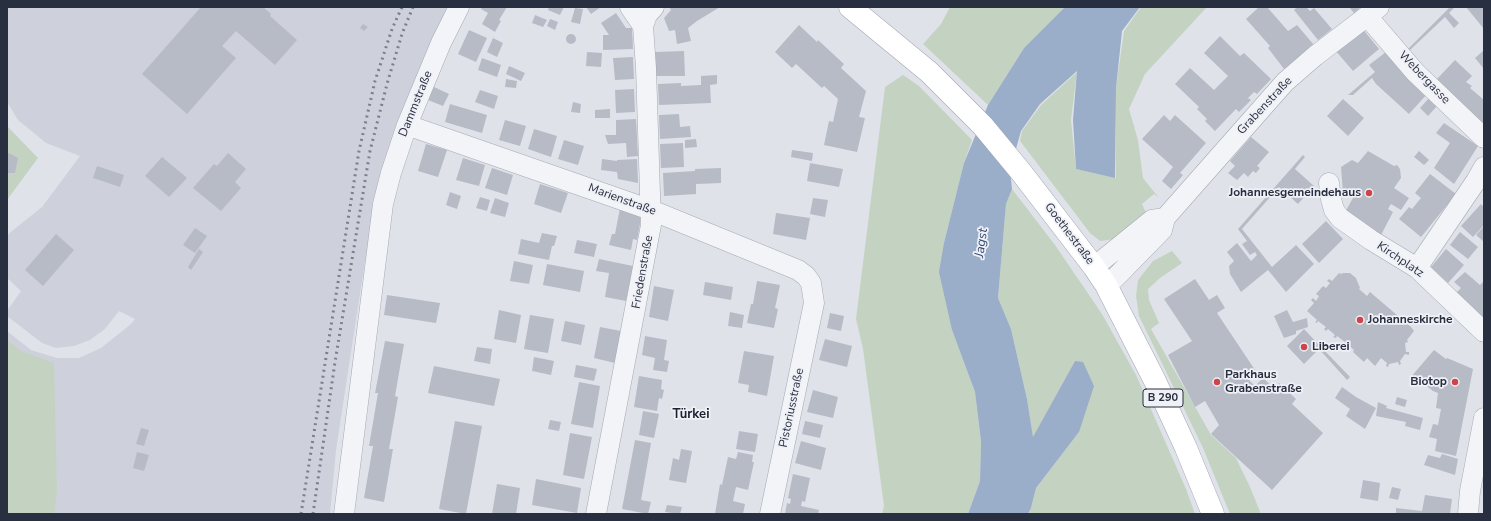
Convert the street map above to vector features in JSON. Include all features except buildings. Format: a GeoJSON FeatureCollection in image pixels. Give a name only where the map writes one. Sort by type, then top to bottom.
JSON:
{"type":"FeatureCollection","features":[{"type":"Feature","properties":{"kind":"main road","name":"Goethestraße"},"geometry":{"type":"LineString","coordinates":[[850,7],[929,72],[983,126],[1021,172],[1094,267],[1106,285],[1156,381],[1213,514]]}},
{"type":"Feature","properties":{"kind":"street","name":"Dammstraße"},"geometry":{"type":"LineString","coordinates":[[344,514],[383,204],[391,173],[407,125],[441,43],[459,7]]}},
{"type":"Feature","properties":{"kind":"street"},"geometry":{"type":"LineString","coordinates":[[630,7],[643,26]]}},
{"type":"Feature","properties":{"kind":"street"},"geometry":{"type":"LineString","coordinates":[[643,26],[647,15],[654,7]]}},
{"type":"Feature","properties":{"kind":"street","name":"Webergasse"},"geometry":{"type":"LineString","coordinates":[[1373,11],[1415,72],[1484,138]]}},
{"type":"Feature","properties":{"kind":"street","name":"Grabenstraße"},"geometry":{"type":"LineString","coordinates":[[1106,285],[1115,278],[1162,230],[1165,218],[1285,82],[1315,56],[1373,11]]}},
{"type":"Feature","properties":{"kind":"street","name":"Friedenstraße"},"geometry":{"type":"LineString","coordinates":[[596,514],[651,225],[646,68],[643,26]]}},
{"type":"Feature","properties":{"kind":"street","name":"Marienstraße"},"geometry":{"type":"LineString","coordinates":[[407,125],[651,210],[798,270],[806,276],[811,283],[814,302]]}},
{"type":"Feature","properties":{"kind":"street"},"geometry":{"type":"LineString","coordinates":[[1417,268],[1481,179]]}},
{"type":"Feature","properties":{"kind":"street","name":"Kirchplatz"},"geometry":{"type":"LineString","coordinates":[[1328,183],[1334,210],[1340,218],[1371,240],[1417,268],[1484,332]]}},
{"type":"Feature","properties":{"kind":"street","name":"Grabenstraße"},"geometry":{"type":"LineString","coordinates":[[1094,267],[1152,220],[1165,218]]}},
{"type":"Feature","properties":{"kind":"street","name":"Pistoriusstraße"},"geometry":{"type":"LineString","coordinates":[[770,514],[814,302]]}},
{"type":"Feature","properties":{"kind":"street"},"geometry":{"type":"LineString","coordinates":[[1468,514],[1470,491],[1484,418]]}},
{"type":"Feature","properties":{"kind":"shaded area"},"geometry":{"type":"Polygon","coordinates":[[[7,7],[449,7],[365,261],[336,450],[330,514],[7,514],[7,331],[31,350],[57,358],[79,358],[101,348],[131,324],[135,319],[119,311],[105,329],[90,340],[74,346],[56,348],[42,343],[7,316],[7,311],[21,291],[7,278],[7,235],[42,207],[80,156],[46,143],[18,120],[7,102],[7,7]]]}},
{"type":"Feature","properties":{"kind":"green space"},"geometry":{"type":"Polygon","coordinates":[[[950,7],[1065,7],[1024,48],[988,105],[923,44],[941,24],[950,7]]]}},
{"type":"Feature","properties":{"kind":"green space"},"geometry":{"type":"Polygon","coordinates":[[[1141,7],[1207,7],[1145,74],[1129,109],[1138,140],[1143,178],[1159,198],[1154,194],[1142,204],[1146,213],[1116,239],[1100,241],[1090,233],[1020,141],[1022,131],[1041,105],[1077,72],[1071,120],[1076,169],[1116,178],[1116,88],[1124,31],[1141,7]]]}},
{"type":"Feature","properties":{"kind":"green space"},"geometry":{"type":"Polygon","coordinates":[[[903,75],[919,86],[972,140],[964,163],[944,243],[952,330],[975,392],[981,441],[980,481],[968,514],[882,514],[884,506],[863,349],[856,319],[885,87],[903,75]]]}},
{"type":"Feature","properties":{"kind":"green space"},"geometry":{"type":"Polygon","coordinates":[[[7,126],[38,158],[7,200],[7,126]]]}},
{"type":"Feature","properties":{"kind":"green space"},"geometry":{"type":"Polygon","coordinates":[[[1012,189],[1055,245],[1102,314],[1136,375],[1186,489],[1195,514],[1028,514],[1036,488],[1079,432],[1075,361],[1033,438],[1027,399],[1011,329],[998,298],[1006,204],[1012,189]]]}},
{"type":"Feature","properties":{"kind":"green space"},"geometry":{"type":"Polygon","coordinates":[[[1172,251],[1182,263],[1160,278],[1148,289],[1149,300],[1159,323],[1151,329],[1211,435],[1236,458],[1261,514],[1230,514],[1203,448],[1139,316],[1136,296],[1138,280],[1153,261],[1172,251]]]}},
{"type":"Feature","properties":{"kind":"green space"},"geometry":{"type":"Polygon","coordinates":[[[7,340],[21,351],[54,363],[57,491],[54,514],[7,514],[7,340]]]}},
{"type":"Feature","properties":{"kind":"water","name":"Jagst"},"geometry":{"type":"Polygon","coordinates":[[[1065,7],[1140,7],[1122,31],[1116,88],[1115,178],[1076,169],[1073,120],[1077,71],[1040,104],[1021,131],[1010,170],[1012,189],[1006,204],[998,298],[1011,329],[1027,399],[1033,437],[1075,361],[1083,362],[1094,386],[1079,432],[1036,488],[1028,514],[968,514],[980,481],[981,441],[975,392],[952,330],[939,272],[944,243],[964,163],[988,105],[1024,48],[1065,7]]]}},
{"type":"Feature","properties":{"kind":"railway"},"geometry":{"type":"LineString","coordinates":[[301,514],[359,151],[375,81],[392,29],[402,7]]}},
{"type":"Feature","properties":{"kind":"railway"},"geometry":{"type":"LineString","coordinates":[[313,514],[335,362],[370,151],[387,84],[402,34],[413,7]]}},
{"type":"Feature","properties":{"kind":"place","name":"Johannesgemeindehaus"},"geometry":{"type":"Point","coordinates":[1369,193]}},
{"type":"Feature","properties":{"kind":"place","name":"Johanneskirche"},"geometry":{"type":"Point","coordinates":[1360,320]}},
{"type":"Feature","properties":{"kind":"place","name":"Liberei"},"geometry":{"type":"Point","coordinates":[1304,347]}},
{"type":"Feature","properties":{"kind":"place","name":"Parkhaus Grabenstraße"},"geometry":{"type":"Point","coordinates":[1217,382]}},
{"type":"Feature","properties":{"kind":"place","name":"Biotop"},"geometry":{"type":"Point","coordinates":[1455,382]}},
{"type":"Feature","properties":{"kind":"district","name":"Türkei"},"geometry":{"type":"Point","coordinates":[691,415]}}]}
